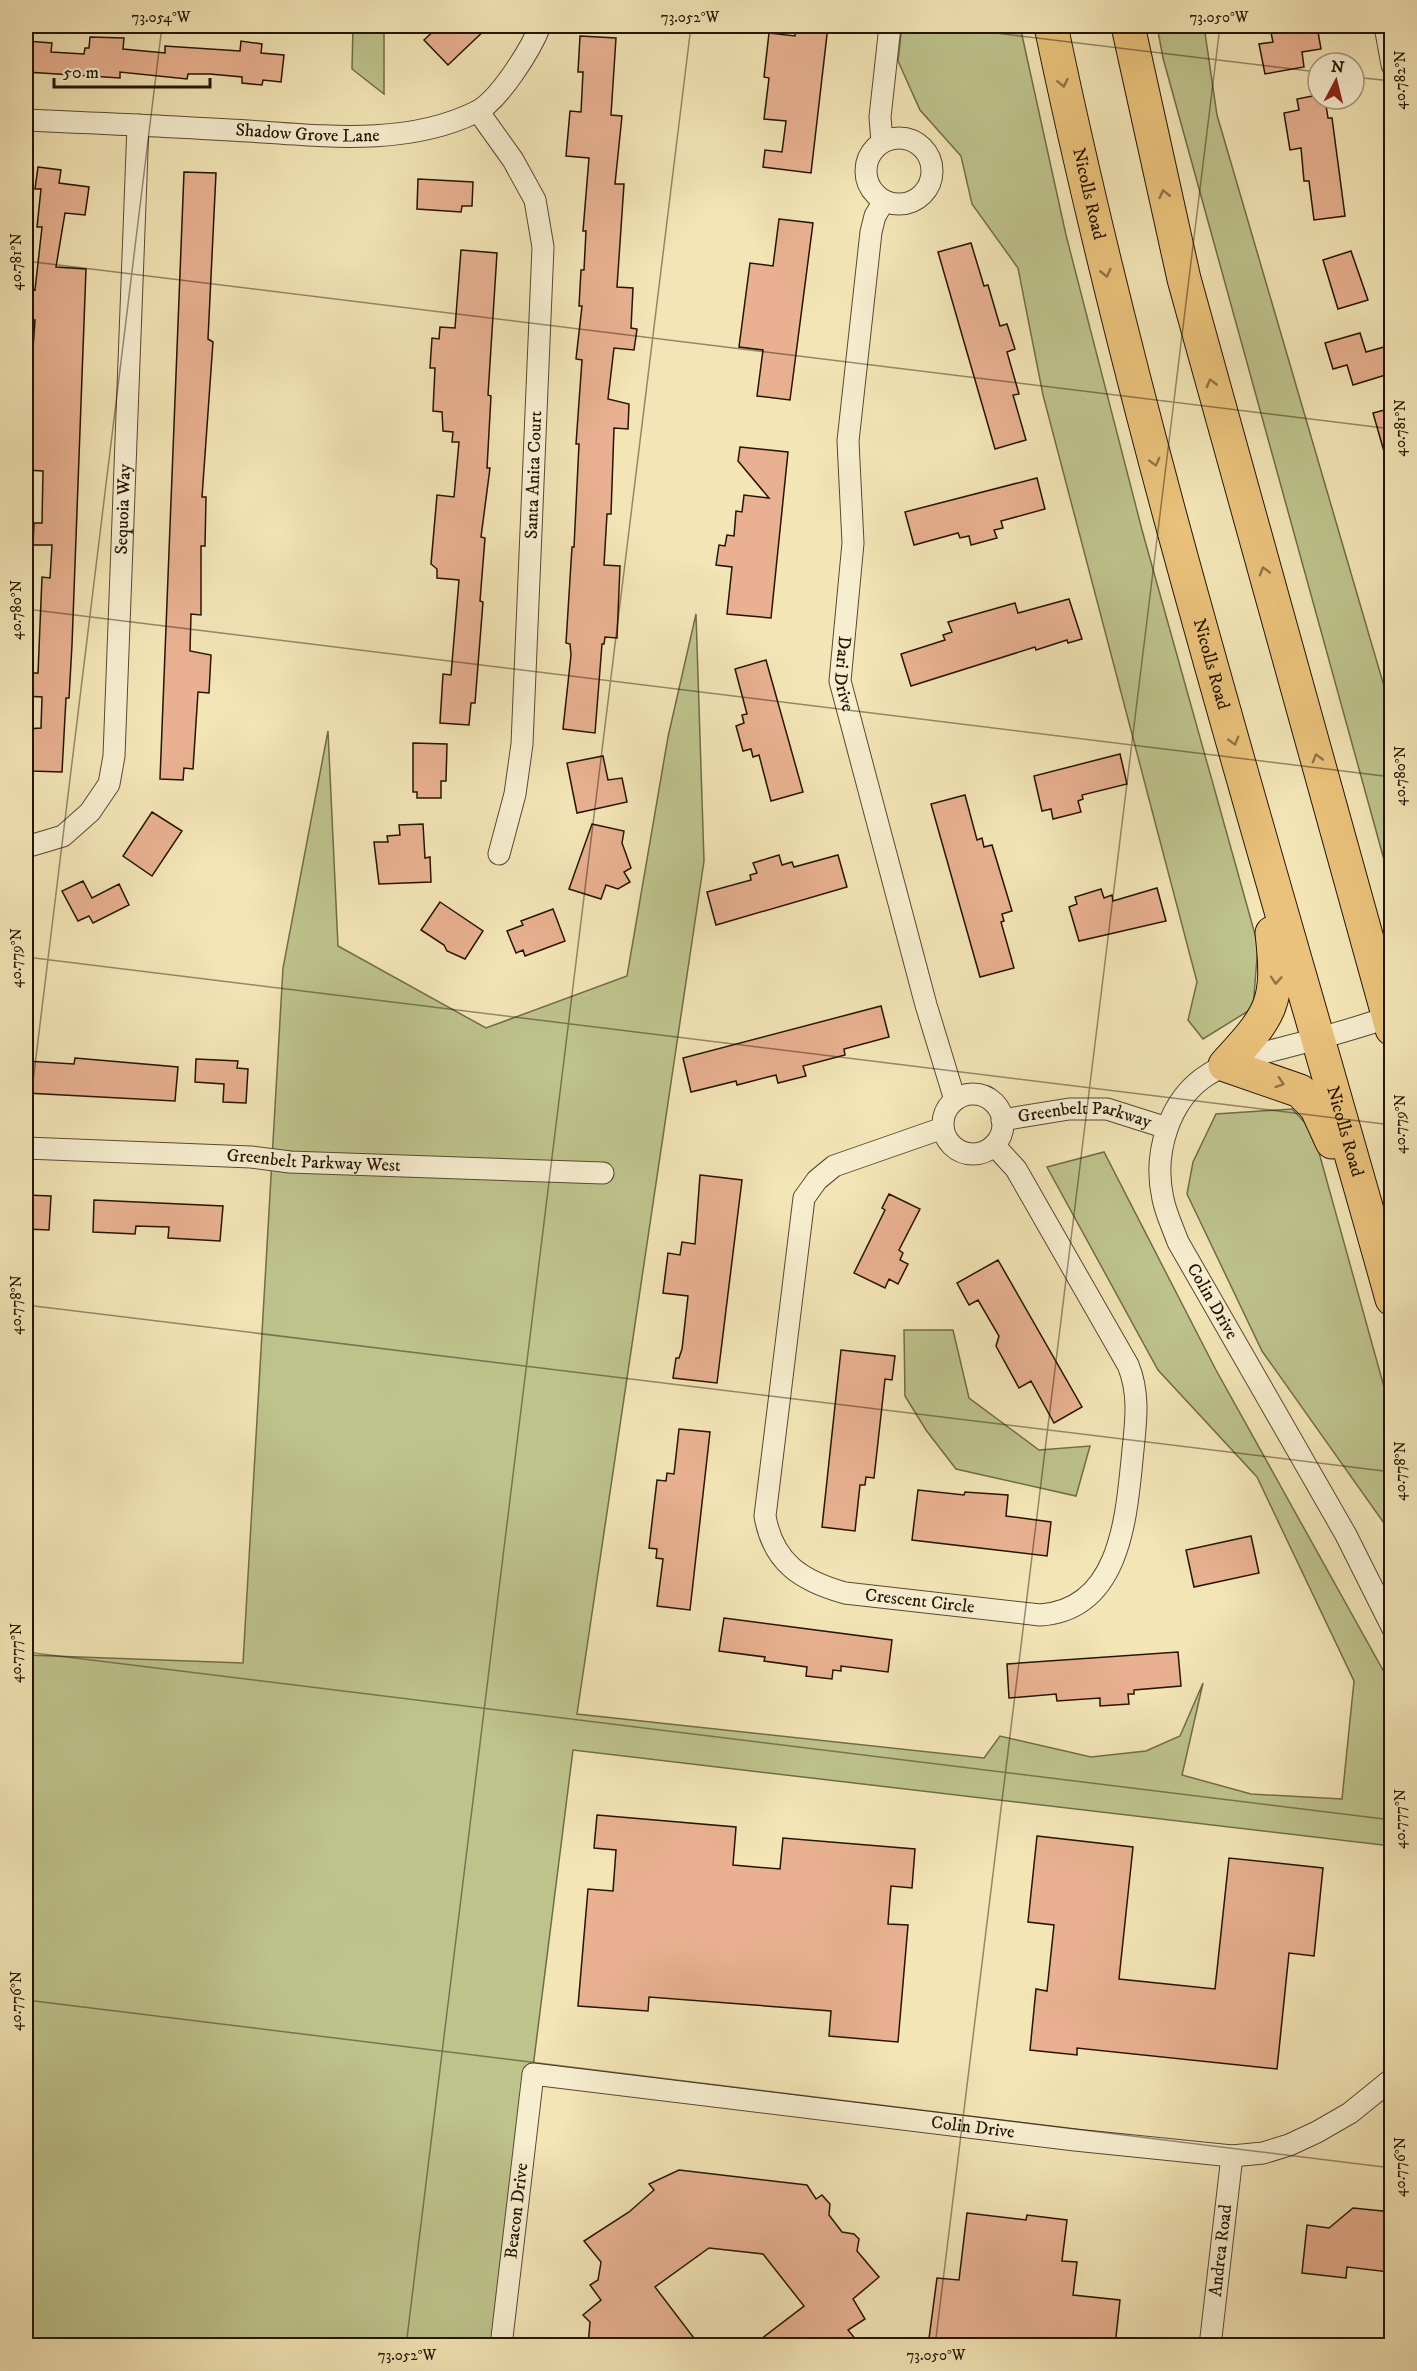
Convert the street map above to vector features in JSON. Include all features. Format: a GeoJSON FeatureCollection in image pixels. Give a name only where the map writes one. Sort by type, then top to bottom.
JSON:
{"type":"FeatureCollection","features":[{"type":"Feature","properties":{"kind":"highway","name":"Nicolls Road"},"geometry":{"type":"LineString","coordinates":[[1051,26],[1109,286],[1189,584],[1392,1299]]}},
{"type":"Feature","properties":{"kind":"highway"},"geometry":{"type":"LineString","coordinates":[[1128,26],[1184,279],[1391,1021]]}},
{"type":"Feature","properties":{"kind":"highway"},"geometry":{"type":"LineString","coordinates":[[1328,798],[1372,897],[1378,919],[1392,940]]}},
{"type":"Feature","properties":{"kind":"highway"},"geometry":{"type":"LineString","coordinates":[[1262,839],[1277,973],[1276,987],[1264,1020],[1225,1065],[1291,1086],[1316,1107],[1366,1207]]}},
{"type":"Feature","properties":{"kind":"street","name":"Shadow Grove Lane"},"geometry":{"type":"LineString","coordinates":[[26,120],[386,135],[428,130],[478,111],[520,67],[540,26]]}},
{"type":"Feature","properties":{"kind":"street"},"geometry":{"type":"LineString","coordinates":[[882,142],[880,117],[890,26]]}},
{"type":"Feature","properties":{"kind":"street"},"geometry":{"type":"LineString","coordinates":[[1385,26],[1392,65]]}},
{"type":"Feature","properties":{"kind":"street","name":"Santa Anita Court"},"geometry":{"type":"LineString","coordinates":[[478,111],[513,160],[536,200],[543,247],[522,744],[515,794],[499,854]]}},
{"type":"Feature","properties":{"kind":"street","name":"Sequoia Way"},"geometry":{"type":"LineString","coordinates":[[26,847],[63,836],[90,812],[109,784],[114,756],[138,125]]}},
{"type":"Feature","properties":{"kind":"street"},"geometry":{"type":"LineString","coordinates":[[900,138],[917,143],[929,157],[932,175],[926,192],[911,203],[902,205],[884,201],[870,190],[865,172],[869,155],[882,142],[900,138]]}},
{"type":"Feature","properties":{"kind":"street","name":"Dari Drive"},"geometry":{"type":"LineString","coordinates":[[884,201],[875,216],[871,232],[848,441],[854,543],[840,681],[845,710],[923,994],[955,1100]]}},
{"type":"Feature","properties":{"kind":"street"},"geometry":{"type":"LineString","coordinates":[[1318,1038],[1391,1021]]}},
{"type":"Feature","properties":{"kind":"street","name":"Colin Drive"},"geometry":{"type":"LineString","coordinates":[[1318,1038],[1225,1065],[1196,1082],[1175,1111],[1167,1128],[1162,1146],[1160,1180],[1163,1200],[1178,1242],[1346,1535],[1392,1627]]}},
{"type":"Feature","properties":{"kind":"street"},"geometry":{"type":"LineString","coordinates":[[969,1095],[984,1097],[996,1106],[1002,1120],[1001,1134],[994,1145],[982,1152],[962,1152],[951,1144],[943,1128],[946,1110],[955,1100],[969,1095]]}},
{"type":"Feature","properties":{"kind":"street","name":"Greenbelt Parkway"},"geometry":{"type":"LineString","coordinates":[[1002,1120],[1069,1108],[1107,1109],[1167,1128]]}},
{"type":"Feature","properties":{"kind":"street","name":"Crescent Circle"},"geometry":{"type":"LineString","coordinates":[[943,1128],[834,1166],[817,1180],[804,1198],[765,1516],[768,1535],[776,1550],[789,1566],[814,1584],[845,1593],[1054,1614],[1071,1609],[1096,1588],[1114,1561],[1127,1508],[1137,1402],[1135,1383],[1128,1365],[1016,1169],[994,1145]]}},
{"type":"Feature","properties":{"kind":"street","name":"Greenbelt Parkway West"},"geometry":{"type":"LineString","coordinates":[[26,1148],[251,1157],[290,1162],[603,1173]]}},
{"type":"Feature","properties":{"kind":"street","name":"Colin Drive"},"geometry":{"type":"LineString","coordinates":[[533,2074],[1075,2140],[1232,2156],[1263,2153],[1317,2132],[1350,2113],[1392,2079]]}},
{"type":"Feature","properties":{"kind":"street","name":"Beacon Drive"},"geometry":{"type":"LineString","coordinates":[[501,2346],[533,2074]]}},
{"type":"Feature","properties":{"kind":"street","name":"Andrea Road"},"geometry":{"type":"LineString","coordinates":[[1210,2346],[1232,2156]]}},
{"type":"Feature","properties":{"kind":"green space"},"geometry":{"type":"Polygon","coordinates":[[[353,26],[384,26],[384,94],[352,69],[353,26]]]}},
{"type":"Feature","properties":{"kind":"green space"},"geometry":{"type":"Polygon","coordinates":[[[902,26],[1020,26],[1066,235],[1142,530],[1258,945],[1253,1008],[1203,1039],[1188,1020],[1197,982],[1043,395],[1018,268],[972,204],[961,156],[920,110],[898,61],[902,26]]]}},
{"type":"Feature","properties":{"kind":"green space"},"geometry":{"type":"Polygon","coordinates":[[[1157,26],[1204,26],[1217,115],[1391,710],[1391,885],[1163,58],[1157,26]]]}},
{"type":"Feature","properties":{"kind":"green space"},"geometry":{"type":"Polygon","coordinates":[[[696,614],[704,861],[577,1714],[984,1758],[1000,1736],[1091,1757],[1146,1751],[1180,1736],[1203,1683],[1182,1775],[1251,1794],[1342,1799],[1354,1681],[1257,1477],[1158,1370],[1047,1167],[1104,1152],[1216,1370],[1384,1672],[1391,1721],[1391,1846],[573,1750],[498,2345],[26,2346],[26,1655],[243,1663],[283,968],[328,731],[338,946],[486,1028],[627,976],[668,737],[696,614]]]}},
{"type":"Feature","properties":{"kind":"green space"},"geometry":{"type":"Polygon","coordinates":[[[1292,1109],[1313,1131],[1391,1412],[1391,1533],[1262,1351],[1187,1194],[1193,1162],[1216,1114],[1292,1109]]]}},
{"type":"Feature","properties":{"kind":"green space"},"geometry":{"type":"Polygon","coordinates":[[[904,1330],[953,1330],[969,1398],[1039,1450],[1090,1446],[1076,1496],[956,1469],[926,1430],[905,1396],[904,1330]]]}},
{"type":"Feature","properties":{"kind":"building"},"geometry":{"type":"Polygon","coordinates":[[[439,26],[489,26],[448,65],[424,40],[439,26]]]}},
{"type":"Feature","properties":{"kind":"building"},"geometry":{"type":"Polygon","coordinates":[[[796,26],[828,26],[811,173],[763,167],[765,150],[782,152],[786,121],[764,119],[769,78],[764,77],[769,33],[795,36],[796,26]]]}},
{"type":"Feature","properties":{"kind":"building"},"geometry":{"type":"Polygon","coordinates":[[[1317,26],[1321,49],[1302,52],[1304,67],[1265,74],[1259,44],[1273,42],[1270,28],[1317,26]]]}},
{"type":"Feature","properties":{"kind":"building"},"geometry":{"type":"Polygon","coordinates":[[[580,36],[616,38],[611,115],[622,116],[615,184],[624,184],[617,287],[633,288],[631,328],[637,329],[634,350],[614,348],[608,399],[629,404],[628,429],[614,428],[611,514],[607,514],[604,565],[620,566],[617,638],[605,637],[604,644],[602,644],[595,733],[563,729],[571,655],[570,644],[566,643],[572,547],[574,547],[579,444],[576,444],[582,360],[576,359],[582,306],[579,306],[581,270],[584,270],[586,231],[583,231],[589,158],[566,156],[570,111],[581,112],[583,72],[578,72],[580,36]]]}},
{"type":"Feature","properties":{"kind":"building"},"geometry":{"type":"Polygon","coordinates":[[[90,37],[124,38],[123,49],[165,53],[165,46],[240,51],[241,41],[262,44],[261,53],[284,55],[281,82],[263,80],[262,85],[242,83],[242,77],[210,74],[188,74],[187,79],[120,72],[120,78],[26,72],[26,41],[52,43],[51,52],[84,54],[85,48],[89,48],[90,37]]]}},
{"type":"Feature","properties":{"kind":"building"},"geometry":{"type":"Polygon","coordinates":[[[1306,97],[1306,111],[1327,111],[1328,118],[1332,118],[1345,216],[1314,220],[1309,181],[1304,181],[1301,148],[1290,150],[1284,113],[1299,110],[1297,99],[1306,97]]]}},
{"type":"Feature","properties":{"kind":"building"},"geometry":{"type":"Polygon","coordinates":[[[38,167],[61,170],[59,183],[89,187],[85,215],[65,213],[56,267],[86,269],[72,645],[69,698],[66,698],[62,772],[31,771],[32,750],[26,750],[26,729],[41,728],[42,697],[26,696],[26,673],[38,673],[42,577],[50,578],[52,545],[33,545],[34,523],[42,523],[43,471],[26,470],[26,377],[31,377],[35,320],[30,320],[32,289],[35,290],[42,227],[37,227],[41,189],[35,189],[38,167]]]}},
{"type":"Feature","properties":{"kind":"building"},"geometry":{"type":"Polygon","coordinates":[[[184,172],[216,173],[208,339],[213,342],[202,497],[206,497],[205,546],[201,546],[201,615],[191,614],[190,651],[211,655],[209,693],[198,692],[193,769],[184,768],[183,780],[160,779],[184,172]]]}},
{"type":"Feature","properties":{"kind":"building"},"geometry":{"type":"Polygon","coordinates":[[[418,179],[473,182],[472,206],[462,206],[461,212],[417,209],[418,179]]]}},
{"type":"Feature","properties":{"kind":"building"},"geometry":{"type":"Polygon","coordinates":[[[779,219],[813,223],[790,400],[757,396],[763,350],[739,347],[750,263],[773,266],[779,219]]]}},
{"type":"Feature","properties":{"kind":"building"},"geometry":{"type":"Polygon","coordinates":[[[971,243],[984,286],[988,285],[1000,326],[1007,324],[1015,349],[1007,352],[1019,394],[1013,395],[1026,440],[995,449],[938,252],[971,243]]]}},
{"type":"Feature","properties":{"kind":"building"},"geometry":{"type":"Polygon","coordinates":[[[461,250],[497,253],[488,395],[491,396],[487,468],[490,468],[481,537],[485,538],[480,601],[483,602],[475,703],[471,703],[469,725],[440,723],[443,674],[451,675],[459,580],[437,578],[437,569],[431,564],[437,495],[454,497],[459,442],[452,442],[453,432],[443,431],[442,412],[433,411],[435,368],[430,368],[432,338],[439,339],[440,327],[455,328],[461,250]]]}},
{"type":"Feature","properties":{"kind":"building"},"geometry":{"type":"Polygon","coordinates":[[[1351,251],[1368,300],[1338,309],[1323,260],[1351,251]]]}},
{"type":"Feature","properties":{"kind":"building"},"geometry":{"type":"Polygon","coordinates":[[[1360,333],[1366,352],[1384,347],[1392,373],[1353,385],[1347,365],[1333,369],[1325,343],[1360,333]]]}},
{"type":"Feature","properties":{"kind":"building"},"geometry":{"type":"Polygon","coordinates":[[[1392,408],[1392,461],[1387,462],[1373,413],[1392,408]]]}},
{"type":"Feature","properties":{"kind":"building"},"geometry":{"type":"Polygon","coordinates":[[[740,447],[788,452],[771,618],[727,614],[732,567],[716,565],[719,545],[725,546],[727,535],[734,536],[736,511],[742,512],[744,495],[769,498],[738,461],[740,447]]]}},
{"type":"Feature","properties":{"kind":"building"},"geometry":{"type":"Polygon","coordinates":[[[1037,478],[1045,509],[1001,521],[1003,528],[994,530],[997,538],[971,545],[969,536],[960,538],[958,533],[914,545],[905,512],[1037,478]]]}},
{"type":"Feature","properties":{"kind":"building"},"geometry":{"type":"Polygon","coordinates":[[[1069,599],[1082,639],[1068,643],[1067,640],[1036,650],[1035,647],[911,686],[901,654],[945,640],[943,635],[952,632],[948,622],[1015,603],[1018,613],[1069,599]]]}},
{"type":"Feature","properties":{"kind":"building"},"geometry":{"type":"Polygon","coordinates":[[[766,660],[803,792],[771,801],[759,755],[753,757],[751,749],[743,751],[736,726],[744,723],[742,715],[747,714],[735,669],[766,660]]]}},
{"type":"Feature","properties":{"kind":"building"},"geometry":{"type":"Polygon","coordinates":[[[413,743],[447,744],[446,781],[441,781],[441,798],[417,798],[417,792],[413,792],[413,743]]]}},
{"type":"Feature","properties":{"kind":"building"},"geometry":{"type":"Polygon","coordinates":[[[1120,754],[1127,784],[1082,795],[1083,799],[1078,801],[1081,812],[1053,819],[1051,809],[1042,811],[1034,776],[1120,754]]]}},
{"type":"Feature","properties":{"kind":"building"},"geometry":{"type":"Polygon","coordinates":[[[603,756],[608,780],[622,778],[627,802],[577,813],[567,763],[603,756]]]}},
{"type":"Feature","properties":{"kind":"building"},"geometry":{"type":"Polygon","coordinates":[[[965,795],[977,840],[982,838],[984,847],[992,845],[1012,911],[1002,914],[1004,921],[1001,922],[1014,968],[980,977],[931,804],[965,795]]]}},
{"type":"Feature","properties":{"kind":"building"},"geometry":{"type":"Polygon","coordinates":[[[152,812],[182,831],[152,876],[123,856],[152,812]]]}},
{"type":"Feature","properties":{"kind":"building"},"geometry":{"type":"Polygon","coordinates":[[[423,824],[425,858],[430,857],[431,882],[379,884],[374,842],[388,842],[387,836],[400,835],[399,825],[423,824]]]}},
{"type":"Feature","properties":{"kind":"building"},"geometry":{"type":"Polygon","coordinates":[[[592,824],[624,831],[622,843],[631,868],[624,872],[630,882],[618,889],[606,885],[601,899],[569,889],[592,824]]]}},
{"type":"Feature","properties":{"kind":"building"},"geometry":{"type":"Polygon","coordinates":[[[779,855],[782,865],[792,862],[794,867],[838,855],[847,887],[716,925],[707,892],[751,880],[750,875],[757,873],[753,863],[779,855]]]}},
{"type":"Feature","properties":{"kind":"building"},"geometry":{"type":"Polygon","coordinates":[[[83,881],[92,898],[119,884],[129,905],[93,923],[89,916],[78,921],[62,891],[83,881]]]}},
{"type":"Feature","properties":{"kind":"building"},"geometry":{"type":"Polygon","coordinates":[[[1157,888],[1166,921],[1079,941],[1069,907],[1077,904],[1075,897],[1101,889],[1104,898],[1112,895],[1113,901],[1157,888]]]}},
{"type":"Feature","properties":{"kind":"building"},"geometry":{"type":"Polygon","coordinates":[[[440,902],[483,931],[465,959],[447,951],[444,945],[421,930],[440,902]]]}},
{"type":"Feature","properties":{"kind":"building"},"geometry":{"type":"Polygon","coordinates":[[[553,909],[565,941],[525,956],[523,950],[516,953],[507,931],[523,925],[521,921],[553,909]]]}},
{"type":"Feature","properties":{"kind":"building"},"geometry":{"type":"Polygon","coordinates":[[[881,1006],[889,1037],[844,1049],[845,1055],[803,1066],[806,1076],[778,1083],[776,1075],[737,1085],[736,1081],[691,1092],[683,1058],[881,1006]]]}},
{"type":"Feature","properties":{"kind":"building"},"geometry":{"type":"Polygon","coordinates":[[[75,1058],[178,1067],[175,1101],[26,1093],[26,1061],[74,1064],[75,1058]]]}},
{"type":"Feature","properties":{"kind":"building"},"geometry":{"type":"Polygon","coordinates":[[[196,1059],[238,1061],[237,1068],[248,1069],[246,1103],[223,1102],[224,1084],[195,1082],[196,1059]]]}},
{"type":"Feature","properties":{"kind":"building"},"geometry":{"type":"Polygon","coordinates":[[[700,1175],[742,1180],[717,1383],[673,1378],[676,1358],[679,1358],[682,1349],[688,1296],[663,1293],[668,1253],[680,1255],[682,1242],[695,1244],[700,1175]]]}},
{"type":"Feature","properties":{"kind":"building"},"geometry":{"type":"Polygon","coordinates":[[[889,1194],[920,1209],[899,1250],[903,1253],[900,1260],[908,1264],[898,1284],[889,1279],[885,1288],[854,1273],[885,1210],[882,1208],[889,1194]]]}},
{"type":"Feature","properties":{"kind":"building"},"geometry":{"type":"Polygon","coordinates":[[[26,1195],[51,1196],[49,1230],[26,1229],[26,1195]]]}},
{"type":"Feature","properties":{"kind":"building"},"geometry":{"type":"Polygon","coordinates":[[[94,1200],[223,1206],[220,1241],[168,1238],[169,1227],[136,1226],[135,1234],[93,1232],[94,1200]]]}},
{"type":"Feature","properties":{"kind":"building"},"geometry":{"type":"Polygon","coordinates":[[[998,1260],[1082,1407],[1054,1423],[1031,1381],[1019,1388],[996,1346],[999,1336],[978,1300],[969,1305],[957,1283],[998,1260]]]}},
{"type":"Feature","properties":{"kind":"building"},"geometry":{"type":"Polygon","coordinates":[[[841,1350],[895,1356],[892,1380],[885,1379],[874,1478],[866,1477],[865,1485],[860,1485],[855,1531],[822,1527],[841,1350]]]}},
{"type":"Feature","properties":{"kind":"building"},"geometry":{"type":"Polygon","coordinates":[[[679,1429],[710,1432],[690,1610],[657,1606],[663,1559],[656,1558],[657,1549],[649,1548],[657,1480],[666,1481],[667,1473],[674,1474],[679,1429]]]}},
{"type":"Feature","properties":{"kind":"building"},"geometry":{"type":"Polygon","coordinates":[[[918,1490],[964,1495],[965,1492],[1008,1495],[1006,1516],[1051,1522],[1047,1556],[912,1540],[918,1490]]]}},
{"type":"Feature","properties":{"kind":"building"},"geometry":{"type":"Polygon","coordinates":[[[1251,1536],[1259,1573],[1194,1587],[1186,1550],[1251,1536]]]}},
{"type":"Feature","properties":{"kind":"building"},"geometry":{"type":"Polygon","coordinates":[[[724,1618],[892,1640],[888,1672],[841,1666],[841,1671],[833,1670],[832,1679],[806,1676],[807,1667],[764,1661],[765,1657],[719,1651],[724,1618]]]}},
{"type":"Feature","properties":{"kind":"building"},"geometry":{"type":"Polygon","coordinates":[[[1178,1652],[1181,1686],[1134,1690],[1134,1694],[1128,1694],[1129,1704],[1100,1706],[1100,1698],[1057,1701],[1056,1694],[1009,1698],[1007,1664],[1178,1652]]]}},
{"type":"Feature","properties":{"kind":"building"},"geometry":{"type":"Polygon","coordinates":[[[597,1815],[736,1827],[733,1865],[780,1869],[783,1838],[915,1849],[912,1888],[891,1886],[888,1924],[908,1925],[898,2042],[829,2036],[831,2011],[649,1997],[648,2011],[578,2006],[588,1889],[613,1891],[616,1850],[594,1848],[597,1815]]]}},
{"type":"Feature","properties":{"kind":"building"},"geometry":{"type":"Polygon","coordinates":[[[1037,1836],[1133,1847],[1119,1979],[1215,1989],[1229,1858],[1323,1868],[1314,1956],[1289,1953],[1277,2069],[1077,2048],[1077,2055],[1030,2050],[1036,1989],[1047,1991],[1054,1925],[1028,1922],[1037,1836]]]}},
{"type":"Feature","properties":{"kind":"building"},"geometry":{"type":"Polygon","coordinates":[[[679,2170],[807,2185],[816,2199],[822,2195],[830,2204],[829,2215],[842,2232],[854,2234],[859,2239],[857,2251],[879,2277],[853,2299],[865,2319],[848,2330],[861,2346],[752,2346],[804,2306],[763,2254],[709,2248],[655,2287],[700,2346],[588,2346],[590,2322],[583,2315],[601,2300],[590,2285],[598,2280],[601,2262],[584,2241],[629,2212],[654,2190],[649,2184],[679,2170]]]}},
{"type":"Feature","properties":{"kind":"building"},"geometry":{"type":"Polygon","coordinates":[[[1353,2208],[1392,2212],[1389,2272],[1347,2267],[1346,2278],[1302,2273],[1307,2225],[1329,2228],[1353,2208]]]}},
{"type":"Feature","properties":{"kind":"building"},"geometry":{"type":"Polygon","coordinates":[[[967,2213],[1026,2220],[1027,2215],[1067,2220],[1062,2261],[1077,2262],[1073,2295],[1120,2300],[1115,2346],[928,2346],[937,2278],[959,2280],[967,2213]]]}}]}
